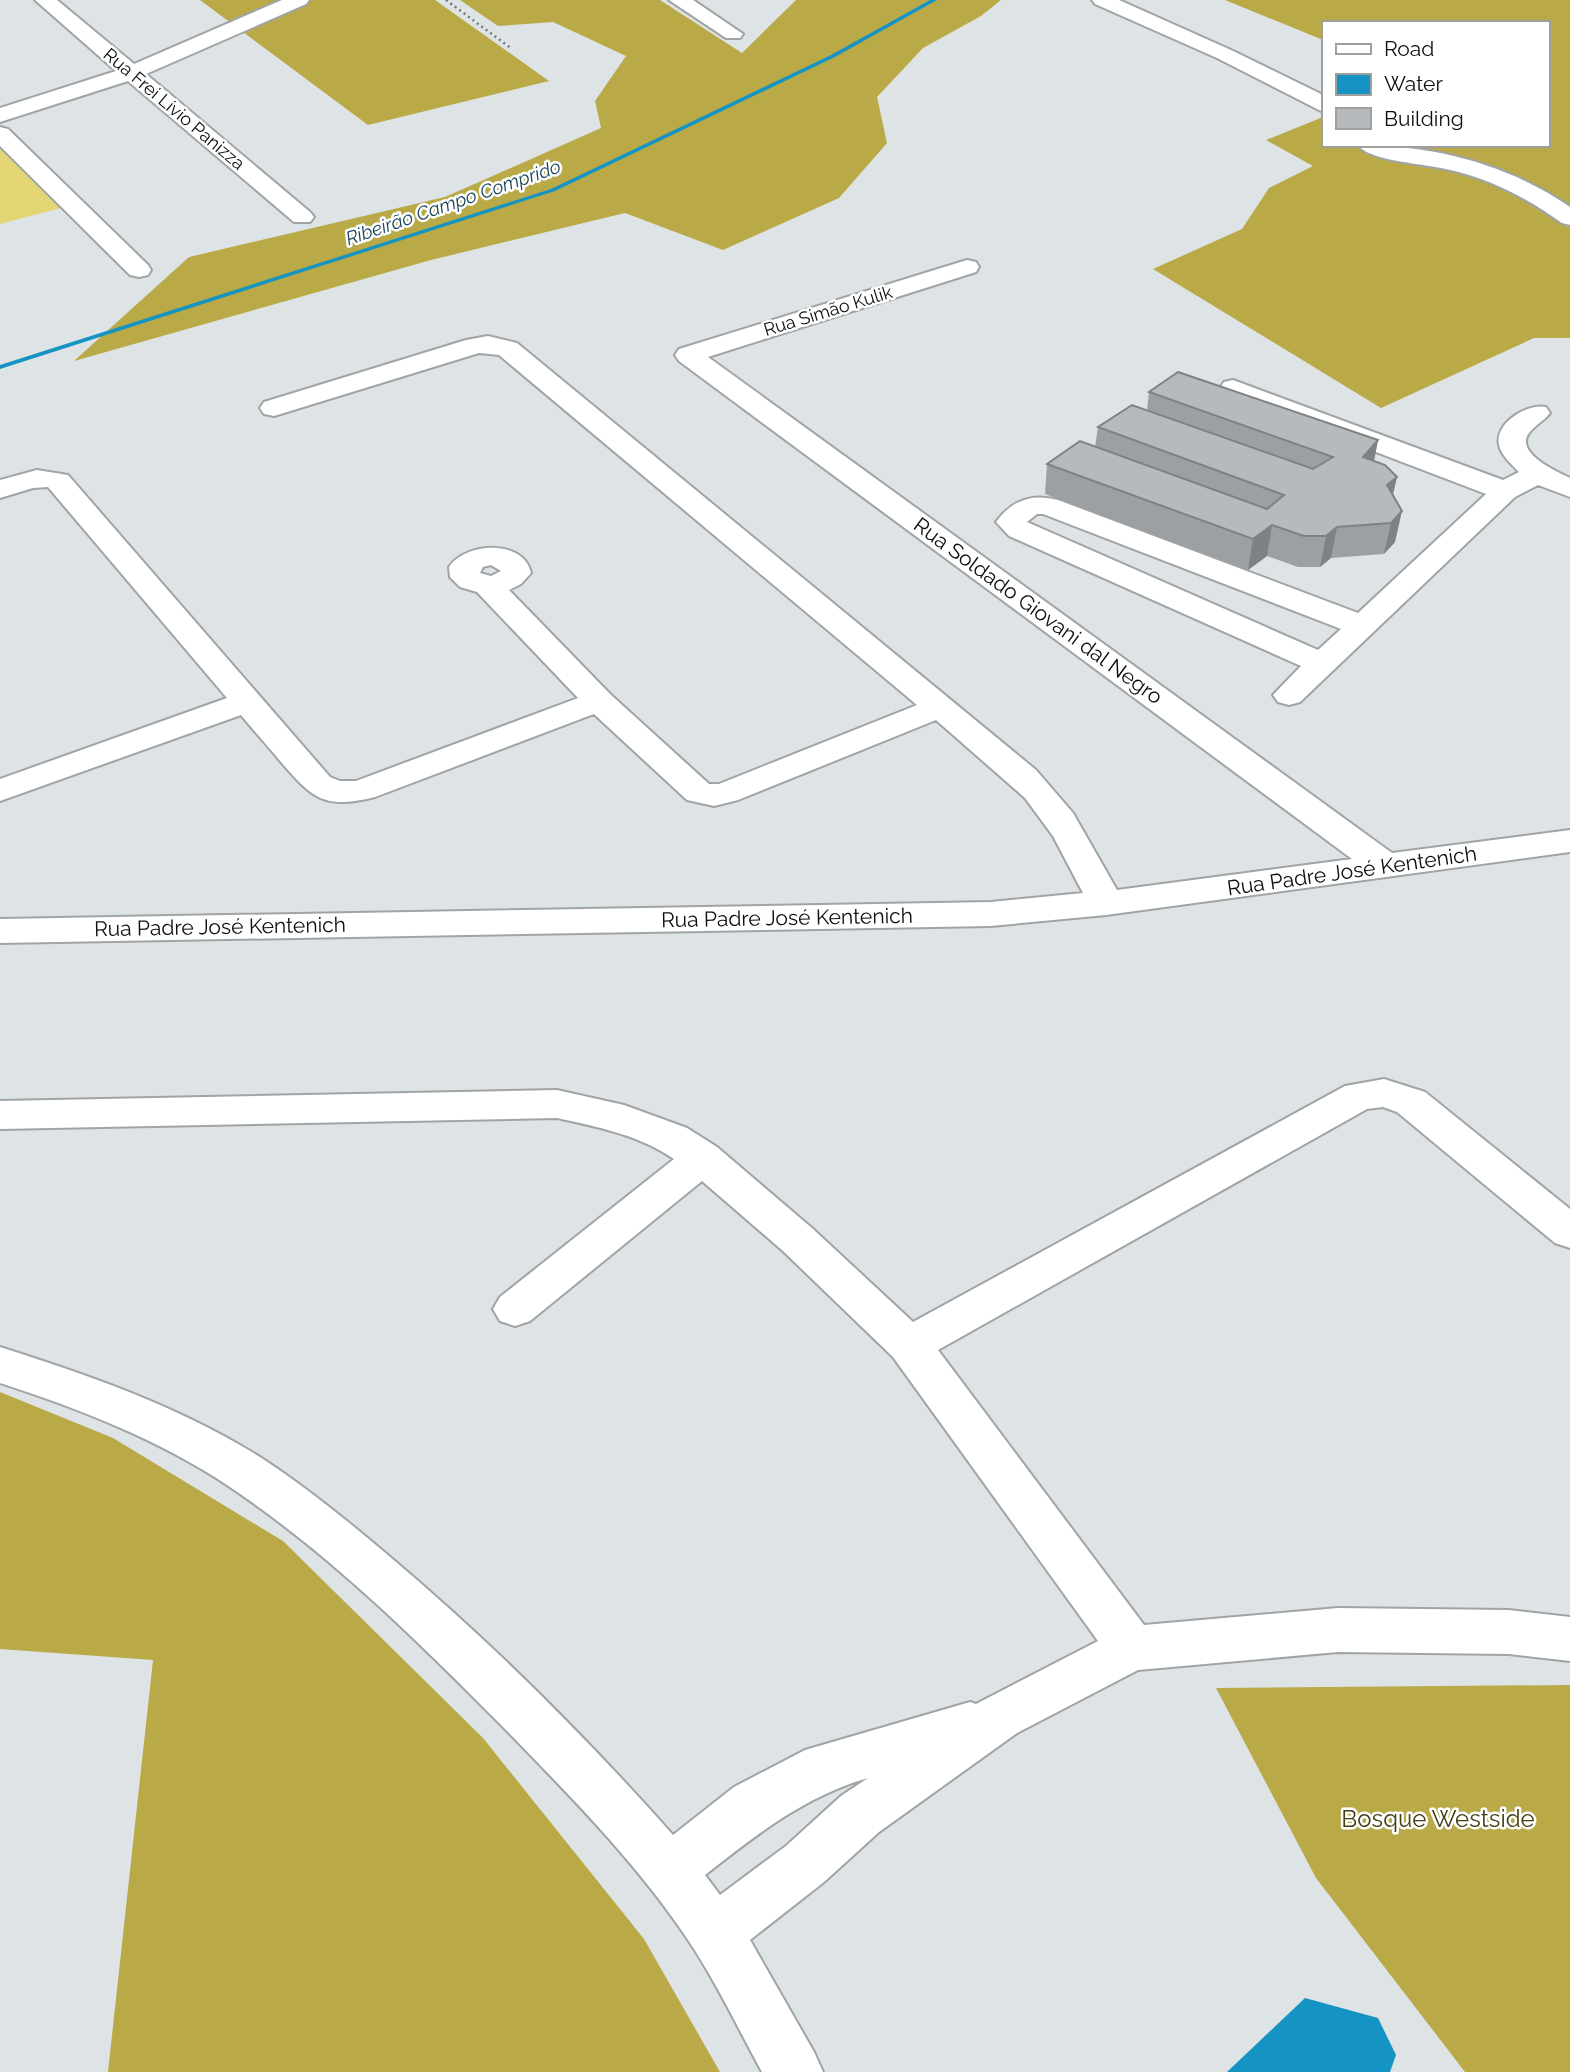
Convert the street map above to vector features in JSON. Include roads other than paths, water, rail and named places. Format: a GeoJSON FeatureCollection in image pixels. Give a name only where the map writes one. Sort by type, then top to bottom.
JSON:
{"type":"FeatureCollection","features":[{"type":"Feature","properties":{"kind":"street","name":"Rua Frei Lívio Panizza"},"geometry":{"type":"LineString","coordinates":[[45,0],[302,217]]}},
{"type":"Feature","properties":{"kind":"street"},"geometry":{"type":"LineString","coordinates":[[0,115],[131,73],[299,0]]}},
{"type":"Feature","properties":{"kind":"street"},"geometry":{"type":"LineString","coordinates":[[679,0],[733,34]]}},
{"type":"Feature","properties":{"kind":"street"},"geometry":{"type":"LineString","coordinates":[[1102,0],[1224,54],[1322,104]]}},
{"type":"Feature","properties":{"kind":"street"},"geometry":{"type":"LineString","coordinates":[[0,134],[139,270]]}},
{"type":"Feature","properties":{"kind":"street"},"geometry":{"type":"LineString","coordinates":[[1374,147],[1472,167],[1532,193],[1570,218]]}},
{"type":"Feature","properties":{"kind":"street","name":"Rua Simão Kulik"},"geometry":{"type":"LineString","coordinates":[[688,355],[967,267]]}},
{"type":"Feature","properties":{"kind":"street"},"geometry":{"type":"LineString","coordinates":[[274,408],[475,346],[500,346],[508,349],[1045,797],[1064,821],[1106,903]]}},
{"type":"Feature","properties":{"kind":"street","name":"Rua Soldado Giovani dal Negro"},"geometry":{"type":"LineString","coordinates":[[688,355],[1387,867]]}},
{"type":"Feature","properties":{"kind":"street"},"geometry":{"type":"LineString","coordinates":[[1233,388],[1506,491]]}},
{"type":"Feature","properties":{"kind":"street"},"geometry":{"type":"LineString","coordinates":[[1536,413],[1517,427],[1511,441],[1514,452],[1536,474],[1570,488]]}},
{"type":"Feature","properties":{"kind":"street"},"geometry":{"type":"LineString","coordinates":[[1289,695],[1506,491],[1536,474]]}},
{"type":"Feature","properties":{"kind":"street"},"geometry":{"type":"LineString","coordinates":[[0,489],[37,478],[50,477],[58,481],[318,784],[329,791],[344,794],[375,785],[599,701]]}},
{"type":"Feature","properties":{"kind":"street"},"geometry":{"type":"LineString","coordinates":[[1321,663],[1029,535],[1019,530],[1012,522],[1021,509],[1033,505],[1048,506],[1363,626]]}},
{"type":"Feature","properties":{"kind":"street"},"geometry":{"type":"LineString","coordinates":[[486,585],[599,701],[687,785],[699,793],[726,793],[940,707]]}},
{"type":"Feature","properties":{"kind":"street"},"geometry":{"type":"LineString","coordinates":[[0,790],[247,702]]}},
{"type":"Feature","properties":{"kind":"street","name":"Rua Padre José Kentenich"},"geometry":{"type":"LineString","coordinates":[[0,931],[991,914],[1106,903],[1570,841]]}},
{"type":"Feature","properties":{"kind":"street"},"geometry":{"type":"LineString","coordinates":[[909,1345],[1359,1096],[1384,1094],[1411,1102],[1570,1232]]}},
{"type":"Feature","properties":{"kind":"street"},"geometry":{"type":"LineString","coordinates":[[0,1115],[557,1104],[624,1119],[673,1138],[703,1157],[799,1240],[909,1345],[1132,1648]]}},
{"type":"Feature","properties":{"kind":"street"},"geometry":{"type":"LineString","coordinates":[[515,1309],[703,1157]]}},
{"type":"Feature","properties":{"kind":"street"},"geometry":{"type":"LineString","coordinates":[[0,1365],[92,1395],[160,1426],[246,1474],[332,1537],[433,1623],[594,1784],[669,1870],[715,1933],[794,2072]]}},
{"type":"Feature","properties":{"kind":"street"},"geometry":{"type":"LineString","coordinates":[[715,1933],[805,1864],[860,1814],[999,1717],[1132,1648],[1338,1630],[1509,1632],[1570,1639]]}},
{"type":"Feature","properties":{"kind":"street"},"geometry":{"type":"LineString","coordinates":[[669,1870],[753,1805],[823,1767],[999,1717]]}},
{"type":"Feature","properties":{"kind":"water"},"geometry":{"type":"Polygon","coordinates":[[[1305,1998],[1378,2018],[1396,2055],[1390,2072],[1227,2072],[1305,1998]]]}},
{"type":"Feature","properties":{"kind":"waterway","name":"Ribeirão Campo Comprido"},"geometry":{"type":"LineString","coordinates":[[0,367],[553,190],[833,56],[934,0]]}},
{"type":"Feature","properties":{"kind":"park label","name":"Bosque Westside"},"geometry":{"type":"Point","coordinates":[1438,1819]}}]}
